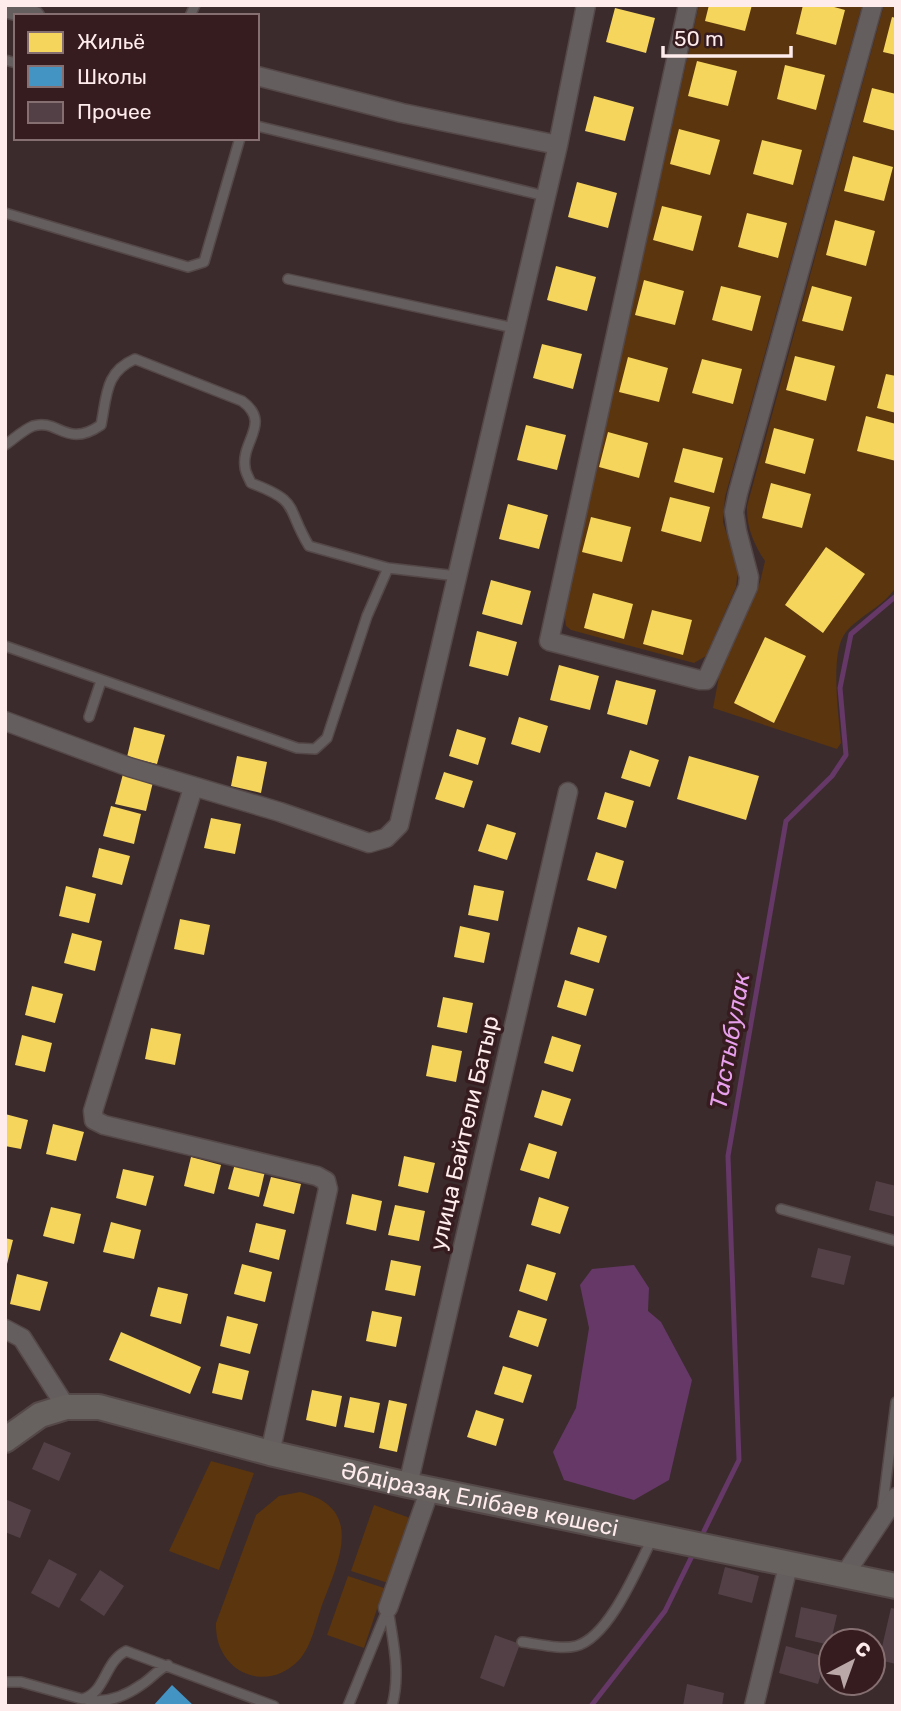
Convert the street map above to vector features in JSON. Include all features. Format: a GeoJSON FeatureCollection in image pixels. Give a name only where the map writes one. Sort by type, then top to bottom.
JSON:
{"type":"FeatureCollection","features":[{"type":"Feature","properties":{"kind":"street"},"geometry":{"type":"LineString","coordinates":[[5,721],[193,788],[280,812],[369,843],[386,838],[399,825],[558,145],[586,5]]}},
{"type":"Feature","properties":{"kind":"street"},"geometry":{"type":"LineString","coordinates":[[688,5],[549,640],[706,680],[748,587],[749,577],[734,512],[873,5]]}},
{"type":"Feature","properties":{"kind":"street"},"geometry":{"type":"LineString","coordinates":[[5,8],[28,14]]}},
{"type":"Feature","properties":{"kind":"street"},"geometry":{"type":"LineString","coordinates":[[259,77],[402,113],[558,145]]}},
{"type":"Feature","properties":{"kind":"street"},"geometry":{"type":"LineString","coordinates":[[193,788],[93,1111],[94,1121],[317,1175],[326,1181],[328,1189],[270,1453]]}},
{"type":"Feature","properties":{"kind":"street","name":"улица Байтели Батыр"},"geometry":{"type":"LineString","coordinates":[[388,1608],[419,1487],[568,792]]}},
{"type":"Feature","properties":{"kind":"street"},"geometry":{"type":"LineString","coordinates":[[5,1329],[22,1338],[66,1407],[40,1416],[5,1440]]}},
{"type":"Feature","properties":{"kind":"street","name":"Әбдіразақ Елібаев көшесі"},"geometry":{"type":"LineString","coordinates":[[66,1407],[99,1407],[270,1453],[419,1487],[896,1586]]}},
{"type":"Feature","properties":{"kind":"street"},"geometry":{"type":"LineString","coordinates":[[845,1574],[896,1497]]}},
{"type":"Feature","properties":{"kind":"street"},"geometry":{"type":"LineString","coordinates":[[754,1706],[789,1562]]}},
{"type":"Feature","properties":{"kind":"lane"},"geometry":{"type":"LineString","coordinates":[[259,126],[545,196]]}},
{"type":"Feature","properties":{"kind":"lane"},"geometry":{"type":"LineString","coordinates":[[5,213],[188,267],[204,262],[239,140]]}},
{"type":"Feature","properties":{"kind":"lane"},"geometry":{"type":"LineString","coordinates":[[288,279],[514,328]]}},
{"type":"Feature","properties":{"kind":"lane"},"geometry":{"type":"LineString","coordinates":[[5,445],[32,426],[44,425],[69,435],[88,433],[101,425],[110,382],[118,367],[135,359],[242,401],[252,409],[256,422],[244,466],[251,483],[278,493],[293,507],[309,546],[388,568],[457,576]]}},
{"type":"Feature","properties":{"kind":"lane"},"geometry":{"type":"LineString","coordinates":[[5,646],[297,748],[315,749],[327,738],[367,616],[388,568]]}},
{"type":"Feature","properties":{"kind":"lane"},"geometry":{"type":"LineString","coordinates":[[89,717],[101,681]]}},
{"type":"Feature","properties":{"kind":"lane"},"geometry":{"type":"LineString","coordinates":[[781,1209],[896,1241]]}},
{"type":"Feature","properties":{"kind":"lane"},"geometry":{"type":"LineString","coordinates":[[881,1520],[896,1402]]}},
{"type":"Feature","properties":{"kind":"lane"},"geometry":{"type":"LineString","coordinates":[[522,1642],[566,1647],[585,1643],[614,1612],[654,1535]]}},
{"type":"Feature","properties":{"kind":"lane"},"geometry":{"type":"LineString","coordinates":[[348,1706],[388,1608]]}},
{"type":"Feature","properties":{"kind":"lane"},"geometry":{"type":"LineString","coordinates":[[388,1608],[397,1653],[396,1690],[392,1706]]}},
{"type":"Feature","properties":{"kind":"lane"},"geometry":{"type":"LineString","coordinates":[[82,1699],[97,1691],[112,1662],[126,1651],[274,1706]]}},
{"type":"Feature","properties":{"kind":"lane"},"geometry":{"type":"LineString","coordinates":[[5,1682],[21,1682],[97,1702],[114,1699],[141,1685],[168,1665]]}},
{"type":"Feature","properties":{"kind":"shaded area"},"geometry":{"type":"Polygon","coordinates":[[[699,5],[862,5],[725,497],[723,522],[738,570],[736,587],[706,656],[694,663],[571,630],[566,626],[564,613],[699,5]]]}},
{"type":"Feature","properties":{"kind":"shaded area"},"geometry":{"type":"Polygon","coordinates":[[[884,5],[896,5],[896,587],[884,601],[849,628],[840,645],[836,688],[841,743],[837,749],[713,708],[721,666],[760,582],[765,561],[751,535],[747,506],[884,5]]]}},
{"type":"Feature","properties":{"kind":"shaded area"},"geometry":{"type":"Polygon","coordinates":[[[634,1265],[649,1288],[648,1311],[661,1322],[692,1380],[669,1480],[634,1500],[564,1480],[553,1452],[576,1408],[589,1328],[580,1285],[592,1269],[634,1265]]]}},
{"type":"Feature","properties":{"kind":"shaded area"},"geometry":{"type":"Polygon","coordinates":[[[211,1461],[254,1473],[219,1570],[169,1551],[211,1461]]]}},
{"type":"Feature","properties":{"kind":"shaded area"},"geometry":{"type":"Polygon","coordinates":[[[300,1492],[321,1500],[334,1510],[340,1523],[342,1538],[339,1555],[308,1647],[300,1659],[287,1670],[272,1676],[258,1677],[244,1673],[224,1654],[218,1640],[216,1623],[256,1515],[279,1496],[300,1492]]]}},
{"type":"Feature","properties":{"kind":"shaded area"},"geometry":{"type":"Polygon","coordinates":[[[374,1505],[410,1518],[388,1583],[351,1571],[374,1505]]]}},
{"type":"Feature","properties":{"kind":"shaded area"},"geometry":{"type":"Polygon","coordinates":[[[348,1576],[384,1588],[364,1648],[327,1635],[348,1576]]]}},
{"type":"Feature","properties":{"kind":"building: Жильё"},"geometry":{"type":"Polygon","coordinates":[[[709,5],[752,5],[745,31],[705,21],[709,5]]]}},
{"type":"Feature","properties":{"kind":"building: Жильё"},"geometry":{"type":"Polygon","coordinates":[[[803,5],[827,5],[845,10],[836,45],[796,34],[803,5]]]}},
{"type":"Feature","properties":{"kind":"building: Жильё"},"geometry":{"type":"Polygon","coordinates":[[[615,8],[655,18],[646,53],[606,42],[615,8]]]}},
{"type":"Feature","properties":{"kind":"building: Жильё"},"geometry":{"type":"Polygon","coordinates":[[[892,17],[896,18],[896,55],[883,52],[892,17]]]}},
{"type":"Feature","properties":{"kind":"building: Жильё"},"geometry":{"type":"Polygon","coordinates":[[[697,61],[737,71],[728,106],[688,96],[697,61]]]}},
{"type":"Feature","properties":{"kind":"building: Жильё"},"geometry":{"type":"Polygon","coordinates":[[[785,65],[825,75],[816,110],[777,99],[785,65]]]}},
{"type":"Feature","properties":{"kind":"building: Жильё"},"geometry":{"type":"Polygon","coordinates":[[[872,88],[896,94],[896,131],[863,122],[872,88]]]}},
{"type":"Feature","properties":{"kind":"building: Жильё"},"geometry":{"type":"Polygon","coordinates":[[[594,96],[634,107],[625,141],[585,131],[594,96]]]}},
{"type":"Feature","properties":{"kind":"building: Жильё"},"geometry":{"type":"Polygon","coordinates":[[[679,129],[720,140],[710,175],[670,164],[679,129]]]}},
{"type":"Feature","properties":{"kind":"building: Жильё"},"geometry":{"type":"Polygon","coordinates":[[[762,140],[802,150],[793,185],[753,174],[762,140]]]}},
{"type":"Feature","properties":{"kind":"building: Жильё"},"geometry":{"type":"Polygon","coordinates":[[[853,156],[893,167],[884,201],[844,191],[853,156]]]}},
{"type":"Feature","properties":{"kind":"building: Жильё"},"geometry":{"type":"Polygon","coordinates":[[[577,182],[617,193],[608,228],[568,217],[577,182]]]}},
{"type":"Feature","properties":{"kind":"building: Жильё"},"geometry":{"type":"Polygon","coordinates":[[[662,206],[702,216],[693,251],[653,240],[662,206]]]}},
{"type":"Feature","properties":{"kind":"building: Жильё"},"geometry":{"type":"Polygon","coordinates":[[[747,213],[787,223],[778,258],[738,247],[747,213]]]}},
{"type":"Feature","properties":{"kind":"building: Жильё"},"geometry":{"type":"Polygon","coordinates":[[[835,220],[875,231],[866,266],[826,255],[835,220]]]}},
{"type":"Feature","properties":{"kind":"building: Жильё"},"geometry":{"type":"Polygon","coordinates":[[[556,266],[596,277],[587,311],[547,300],[556,266]]]}},
{"type":"Feature","properties":{"kind":"building: Жильё"},"geometry":{"type":"Polygon","coordinates":[[[644,280],[684,291],[675,325],[635,315],[644,280]]]}},
{"type":"Feature","properties":{"kind":"building: Жильё"},"geometry":{"type":"Polygon","coordinates":[[[721,286],[761,296],[752,331],[712,320],[721,286]]]}},
{"type":"Feature","properties":{"kind":"building: Жильё"},"geometry":{"type":"Polygon","coordinates":[[[812,286],[852,297],[843,331],[802,321],[812,286]]]}},
{"type":"Feature","properties":{"kind":"building: Жильё"},"geometry":{"type":"Polygon","coordinates":[[[542,344],[582,354],[573,389],[533,378],[542,344]]]}},
{"type":"Feature","properties":{"kind":"building: Жильё"},"geometry":{"type":"Polygon","coordinates":[[[795,356],[835,366],[826,401],[786,390],[795,356]]]}},
{"type":"Feature","properties":{"kind":"building: Жильё"},"geometry":{"type":"Polygon","coordinates":[[[628,357],[668,368],[659,402],[619,392],[628,357]]]}},
{"type":"Feature","properties":{"kind":"building: Жильё"},"geometry":{"type":"Polygon","coordinates":[[[702,359],[742,369],[733,404],[692,393],[702,359]]]}},
{"type":"Feature","properties":{"kind":"building: Жильё"},"geometry":{"type":"Polygon","coordinates":[[[886,374],[896,376],[896,413],[877,408],[886,374]]]}},
{"type":"Feature","properties":{"kind":"building: Жильё"},"geometry":{"type":"Polygon","coordinates":[[[866,416],[896,424],[896,461],[857,451],[866,416]]]}},
{"type":"Feature","properties":{"kind":"building: Жильё"},"geometry":{"type":"Polygon","coordinates":[[[526,425],[566,435],[557,470],[517,460],[526,425]]]}},
{"type":"Feature","properties":{"kind":"building: Жильё"},"geometry":{"type":"Polygon","coordinates":[[[774,428],[814,439],[805,474],[765,463],[774,428]]]}},
{"type":"Feature","properties":{"kind":"building: Жильё"},"geometry":{"type":"Polygon","coordinates":[[[608,432],[648,443],[639,478],[599,467],[608,432]]]}},
{"type":"Feature","properties":{"kind":"building: Жильё"},"geometry":{"type":"Polygon","coordinates":[[[683,448],[723,458],[714,493],[674,482],[683,448]]]}},
{"type":"Feature","properties":{"kind":"building: Жильё"},"geometry":{"type":"Polygon","coordinates":[[[771,483],[811,494],[802,528],[762,518],[771,483]]]}},
{"type":"Feature","properties":{"kind":"building: Жильё"},"geometry":{"type":"Polygon","coordinates":[[[670,497],[710,507],[701,542],[661,531],[670,497]]]}},
{"type":"Feature","properties":{"kind":"building: Жильё"},"geometry":{"type":"Polygon","coordinates":[[[508,504],[548,515],[539,549],[499,539],[508,504]]]}},
{"type":"Feature","properties":{"kind":"building: Жильё"},"geometry":{"type":"Polygon","coordinates":[[[591,517],[631,527],[622,562],[582,552],[591,517]]]}},
{"type":"Feature","properties":{"kind":"building: Жильё"},"geometry":{"type":"Polygon","coordinates":[[[826,547],[865,574],[823,633],[785,605],[826,547]]]}},
{"type":"Feature","properties":{"kind":"building: Жильё"},"geometry":{"type":"Polygon","coordinates":[[[491,580],[531,591],[522,625],[482,614],[491,580]]]}},
{"type":"Feature","properties":{"kind":"building: Жильё"},"geometry":{"type":"Polygon","coordinates":[[[593,593],[633,604],[624,639],[584,628],[593,593]]]}},
{"type":"Feature","properties":{"kind":"building: Жильё"},"geometry":{"type":"Polygon","coordinates":[[[652,610],[692,620],[683,655],[643,644],[652,610]]]}},
{"type":"Feature","properties":{"kind":"building: Жильё"},"geometry":{"type":"Polygon","coordinates":[[[477,631],[517,642],[508,676],[469,666],[477,631]]]}},
{"type":"Feature","properties":{"kind":"building: Жильё"},"geometry":{"type":"Polygon","coordinates":[[[765,637],[806,656],[774,723],[734,703],[765,637]]]}},
{"type":"Feature","properties":{"kind":"building: Жильё"},"geometry":{"type":"Polygon","coordinates":[[[559,665],[599,676],[590,710],[550,700],[559,665]]]}},
{"type":"Feature","properties":{"kind":"building: Жильё"},"geometry":{"type":"Polygon","coordinates":[[[616,680],[656,690],[647,725],[607,714],[616,680]]]}},
{"type":"Feature","properties":{"kind":"building: Жильё"},"geometry":{"type":"Polygon","coordinates":[[[519,717],[548,726],[540,753],[511,744],[519,717]]]}},
{"type":"Feature","properties":{"kind":"building: Жильё"},"geometry":{"type":"Polygon","coordinates":[[[134,727],[165,735],[157,764],[127,757],[134,727]]]}},
{"type":"Feature","properties":{"kind":"building: Жильё"},"geometry":{"type":"Polygon","coordinates":[[[457,729],[486,738],[478,765],[449,756],[457,729]]]}},
{"type":"Feature","properties":{"kind":"building: Жильё"},"geometry":{"type":"Polygon","coordinates":[[[630,750],[659,760],[650,787],[621,778],[630,750]]]}},
{"type":"Feature","properties":{"kind":"building: Жильё"},"geometry":{"type":"Polygon","coordinates":[[[237,756],[267,762],[261,793],[231,786],[237,756]]]}},
{"type":"Feature","properties":{"kind":"building: Жильё"},"geometry":{"type":"Polygon","coordinates":[[[689,756],[759,776],[746,820],[677,799],[689,756]]]}},
{"type":"Feature","properties":{"kind":"building: Жильё"},"geometry":{"type":"Polygon","coordinates":[[[444,772],[473,781],[464,808],[435,799],[444,772]]]}},
{"type":"Feature","properties":{"kind":"building: Жильё"},"geometry":{"type":"Polygon","coordinates":[[[123,774],[153,782],[146,811],[115,804],[123,774]]]}},
{"type":"Feature","properties":{"kind":"building: Жильё"},"geometry":{"type":"Polygon","coordinates":[[[605,792],[634,801],[626,828],[597,819],[605,792]]]}},
{"type":"Feature","properties":{"kind":"building: Жильё"},"geometry":{"type":"Polygon","coordinates":[[[111,806],[141,814],[134,844],[103,836],[111,806]]]}},
{"type":"Feature","properties":{"kind":"building: Жильё"},"geometry":{"type":"Polygon","coordinates":[[[211,818],[241,824],[235,854],[204,848],[211,818]]]}},
{"type":"Feature","properties":{"kind":"building: Жильё"},"geometry":{"type":"Polygon","coordinates":[[[487,824],[516,833],[507,860],[478,851],[487,824]]]}},
{"type":"Feature","properties":{"kind":"building: Жильё"},"geometry":{"type":"Polygon","coordinates":[[[99,848],[130,856],[122,885],[92,877],[99,848]]]}},
{"type":"Feature","properties":{"kind":"building: Жильё"},"geometry":{"type":"Polygon","coordinates":[[[596,852],[624,861],[616,889],[587,880],[596,852]]]}},
{"type":"Feature","properties":{"kind":"building: Жильё"},"geometry":{"type":"Polygon","coordinates":[[[474,885],[504,891],[498,921],[468,915],[474,885]]]}},
{"type":"Feature","properties":{"kind":"building: Жильё"},"geometry":{"type":"Polygon","coordinates":[[[66,886],[96,894],[89,923],[59,916],[66,886]]]}},
{"type":"Feature","properties":{"kind":"building: Жильё"},"geometry":{"type":"Polygon","coordinates":[[[180,919],[210,925],[204,955],[174,949],[180,919]]]}},
{"type":"Feature","properties":{"kind":"building: Жильё"},"geometry":{"type":"Polygon","coordinates":[[[460,926],[490,933],[484,963],[454,957],[460,926]]]}},
{"type":"Feature","properties":{"kind":"building: Жильё"},"geometry":{"type":"Polygon","coordinates":[[[578,927],[607,936],[599,963],[570,954],[578,927]]]}},
{"type":"Feature","properties":{"kind":"building: Жильё"},"geometry":{"type":"Polygon","coordinates":[[[72,933],[102,941],[95,971],[64,963],[72,933]]]}},
{"type":"Feature","properties":{"kind":"building: Жильё"},"geometry":{"type":"Polygon","coordinates":[[[565,980],[594,989],[586,1016],[557,1007],[565,980]]]}},
{"type":"Feature","properties":{"kind":"building: Жильё"},"geometry":{"type":"Polygon","coordinates":[[[32,986],[63,994],[55,1023],[25,1015],[32,986]]]}},
{"type":"Feature","properties":{"kind":"building: Жильё"},"geometry":{"type":"Polygon","coordinates":[[[443,997],[473,1003],[467,1033],[437,1027],[443,997]]]}},
{"type":"Feature","properties":{"kind":"building: Жильё"},"geometry":{"type":"Polygon","coordinates":[[[151,1028],[181,1034],[175,1065],[145,1059],[151,1028]]]}},
{"type":"Feature","properties":{"kind":"building: Жильё"},"geometry":{"type":"Polygon","coordinates":[[[22,1035],[52,1043],[45,1072],[15,1065],[22,1035]]]}},
{"type":"Feature","properties":{"kind":"building: Жильё"},"geometry":{"type":"Polygon","coordinates":[[[552,1036],[581,1045],[573,1072],[544,1063],[552,1036]]]}},
{"type":"Feature","properties":{"kind":"building: Жильё"},"geometry":{"type":"Polygon","coordinates":[[[432,1045],[462,1051],[456,1082],[426,1076],[432,1045]]]}},
{"type":"Feature","properties":{"kind":"building: Жильё"},"geometry":{"type":"Polygon","coordinates":[[[542,1090],[571,1099],[562,1126],[534,1117],[542,1090]]]}},
{"type":"Feature","properties":{"kind":"building: Жильё"},"geometry":{"type":"Polygon","coordinates":[[[5,1114],[28,1120],[21,1149],[5,1146],[5,1114]]]}},
{"type":"Feature","properties":{"kind":"building: Жильё"},"geometry":{"type":"Polygon","coordinates":[[[53,1124],[84,1132],[76,1161],[46,1154],[53,1124]]]}},
{"type":"Feature","properties":{"kind":"building: Жильё"},"geometry":{"type":"Polygon","coordinates":[[[529,1143],[557,1152],[549,1179],[520,1170],[529,1143]]]}},
{"type":"Feature","properties":{"kind":"building: Жильё"},"geometry":{"type":"Polygon","coordinates":[[[404,1156],[435,1163],[428,1193],[398,1186],[404,1156]]]}},
{"type":"Feature","properties":{"kind":"building: Жильё"},"geometry":{"type":"Polygon","coordinates":[[[191,1157],[221,1165],[214,1194],[184,1186],[191,1157]]]}},
{"type":"Feature","properties":{"kind":"building: Жильё"},"geometry":{"type":"Polygon","coordinates":[[[236,1160],[266,1167],[259,1197],[228,1189],[236,1160]]]}},
{"type":"Feature","properties":{"kind":"building: Жильё"},"geometry":{"type":"Polygon","coordinates":[[[123,1169],[154,1176],[146,1206],[116,1198],[123,1169]]]}},
{"type":"Feature","properties":{"kind":"building: Жильё"},"geometry":{"type":"Polygon","coordinates":[[[271,1177],[301,1184],[294,1214],[263,1206],[271,1177]]]}},
{"type":"Feature","properties":{"kind":"building: Жильё"},"geometry":{"type":"Polygon","coordinates":[[[352,1194],[382,1201],[376,1231],[346,1224],[352,1194]]]}},
{"type":"Feature","properties":{"kind":"building: Жильё"},"geometry":{"type":"Polygon","coordinates":[[[539,1197],[569,1207],[560,1234],[531,1225],[539,1197]]]}},
{"type":"Feature","properties":{"kind":"building: Жильё"},"geometry":{"type":"Polygon","coordinates":[[[395,1205],[425,1211],[419,1241],[388,1235],[395,1205]]]}},
{"type":"Feature","properties":{"kind":"building: Жильё"},"geometry":{"type":"Polygon","coordinates":[[[51,1207],[81,1214],[74,1244],[43,1236],[51,1207]]]}},
{"type":"Feature","properties":{"kind":"building: Жильё"},"geometry":{"type":"Polygon","coordinates":[[[111,1222],[141,1230],[134,1259],[103,1252],[111,1222]]]}},
{"type":"Feature","properties":{"kind":"building: Жильё"},"geometry":{"type":"Polygon","coordinates":[[[256,1223],[286,1230],[279,1260],[249,1252],[256,1223]]]}},
{"type":"Feature","properties":{"kind":"building: Жильё"},"geometry":{"type":"Polygon","coordinates":[[[5,1238],[13,1240],[6,1268],[5,1267],[5,1238]]]}},
{"type":"Feature","properties":{"kind":"building: Жильё"},"geometry":{"type":"Polygon","coordinates":[[[391,1260],[421,1266],[415,1296],[385,1290],[391,1260]]]}},
{"type":"Feature","properties":{"kind":"building: Жильё"},"geometry":{"type":"Polygon","coordinates":[[[242,1264],[272,1272],[265,1302],[234,1294],[242,1264]]]}},
{"type":"Feature","properties":{"kind":"building: Жильё"},"geometry":{"type":"Polygon","coordinates":[[[527,1264],[556,1273],[547,1301],[519,1291],[527,1264]]]}},
{"type":"Feature","properties":{"kind":"building: Жильё"},"geometry":{"type":"Polygon","coordinates":[[[17,1274],[48,1282],[40,1311],[10,1304],[17,1274]]]}},
{"type":"Feature","properties":{"kind":"building: Жильё"},"geometry":{"type":"Polygon","coordinates":[[[158,1287],[188,1294],[181,1324],[150,1316],[158,1287]]]}},
{"type":"Feature","properties":{"kind":"building: Жильё"},"geometry":{"type":"Polygon","coordinates":[[[518,1310],[547,1319],[538,1347],[509,1337],[518,1310]]]}},
{"type":"Feature","properties":{"kind":"building: Жильё"},"geometry":{"type":"Polygon","coordinates":[[[372,1311],[402,1317],[396,1347],[366,1341],[372,1311]]]}},
{"type":"Feature","properties":{"kind":"building: Жильё"},"geometry":{"type":"Polygon","coordinates":[[[227,1316],[258,1324],[250,1354],[220,1346],[227,1316]]]}},
{"type":"Feature","properties":{"kind":"building: Жильё"},"geometry":{"type":"Polygon","coordinates":[[[121,1332],[201,1367],[190,1394],[109,1360],[121,1332]]]}},
{"type":"Feature","properties":{"kind":"building: Жильё"},"geometry":{"type":"Polygon","coordinates":[[[219,1363],[249,1371],[242,1400],[212,1393],[219,1363]]]}},
{"type":"Feature","properties":{"kind":"building: Жильё"},"geometry":{"type":"Polygon","coordinates":[[[503,1366],[532,1375],[523,1403],[494,1394],[503,1366]]]}},
{"type":"Feature","properties":{"kind":"building: Жильё"},"geometry":{"type":"Polygon","coordinates":[[[312,1390],[342,1396],[336,1427],[306,1420],[312,1390]]]}},
{"type":"Feature","properties":{"kind":"building: Жильё"},"geometry":{"type":"Polygon","coordinates":[[[350,1397],[380,1403],[374,1433],[344,1427],[350,1397]]]}},
{"type":"Feature","properties":{"kind":"building: Жильё"},"geometry":{"type":"Polygon","coordinates":[[[389,1400],[407,1404],[397,1452],[379,1448],[389,1400]]]}},
{"type":"Feature","properties":{"kind":"building: Жильё"},"geometry":{"type":"Polygon","coordinates":[[[476,1410],[504,1419],[496,1446],[467,1437],[476,1410]]]}},
{"type":"Feature","properties":{"kind":"building: Школы"},"geometry":{"type":"Polygon","coordinates":[[[172,1685],[194,1706],[153,1706],[172,1685]]]}},
{"type":"Feature","properties":{"kind":"building: Прочее"},"geometry":{"type":"Polygon","coordinates":[[[876,1181],[896,1186],[896,1217],[869,1210],[876,1181]]]}},
{"type":"Feature","properties":{"kind":"building: Прочее"},"geometry":{"type":"Polygon","coordinates":[[[818,1248],[851,1256],[844,1285],[811,1277],[818,1248]]]}},
{"type":"Feature","properties":{"kind":"building: Прочее"},"geometry":{"type":"Polygon","coordinates":[[[44,1442],[71,1453],[59,1481],[32,1469],[44,1442]]]}},
{"type":"Feature","properties":{"kind":"building: Прочее"},"geometry":{"type":"Polygon","coordinates":[[[5,1499],[31,1510],[20,1538],[5,1532],[5,1499]]]}},
{"type":"Feature","properties":{"kind":"building: Прочее"},"geometry":{"type":"Polygon","coordinates":[[[49,1559],[77,1574],[59,1608],[31,1593],[49,1559]]]}},
{"type":"Feature","properties":{"kind":"building: Прочее"},"geometry":{"type":"Polygon","coordinates":[[[725,1567],[759,1576],[752,1603],[718,1594],[725,1567]]]}},
{"type":"Feature","properties":{"kind":"building: Прочее"},"geometry":{"type":"Polygon","coordinates":[[[100,1570],[124,1586],[104,1616],[80,1600],[100,1570]]]}},
{"type":"Feature","properties":{"kind":"building: Прочее"},"geometry":{"type":"Polygon","coordinates":[[[801,1607],[837,1615],[834,1627],[817,1627],[817,1642],[795,1637],[801,1607]]]}},
{"type":"Feature","properties":{"kind":"building: Прочее"},"geometry":{"type":"Polygon","coordinates":[[[891,1608],[896,1609],[896,1664],[887,1662],[887,1627],[891,1608]]]}},
{"type":"Feature","properties":{"kind":"building: Прочее"},"geometry":{"type":"Polygon","coordinates":[[[495,1635],[520,1644],[504,1687],[480,1678],[495,1635]]]}},
{"type":"Feature","properties":{"kind":"building: Прочее"},"geometry":{"type":"Polygon","coordinates":[[[786,1646],[817,1655],[817,1684],[779,1673],[786,1646]]]}},
{"type":"Feature","properties":{"kind":"building: Прочее"},"geometry":{"type":"Polygon","coordinates":[[[687,1684],[724,1693],[722,1706],[683,1706],[687,1684]]]}},
{"type":"Feature","properties":{"kind":"waterway","name":"Тастыбулак"},"geometry":{"type":"LineString","coordinates":[[704,1531],[739,1460],[728,1156],[786,821],[832,776],[846,755],[840,688],[851,634],[896,596]]}},
{"type":"Feature","properties":{"kind":"waterway","name":"Тастыбулак"},"geometry":{"type":"LineString","coordinates":[[591,1706],[665,1611],[692,1556]]}}]}
